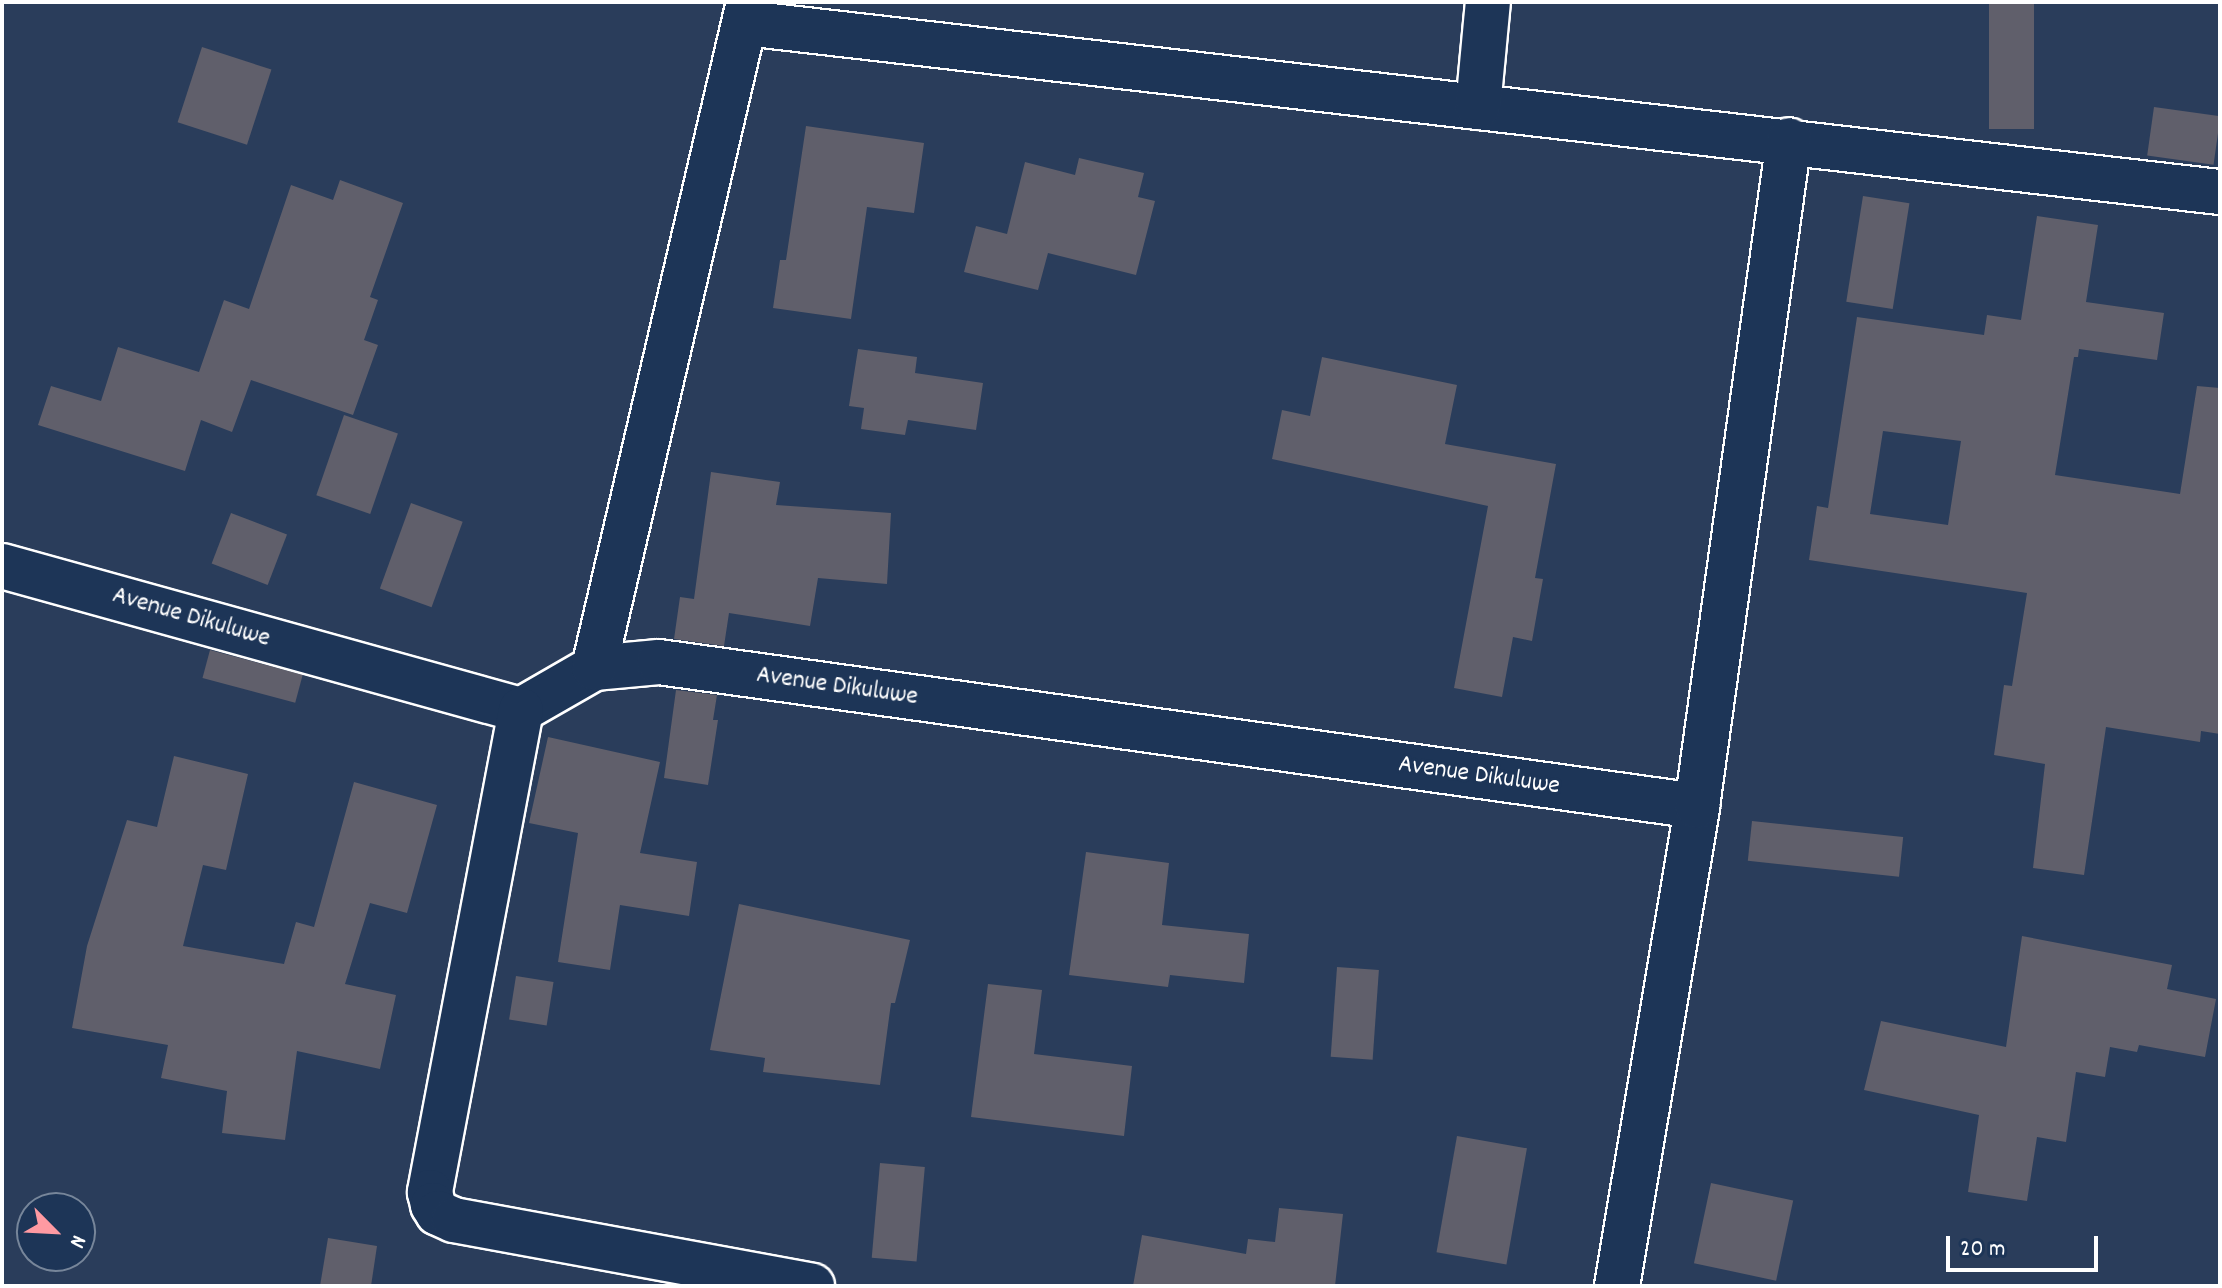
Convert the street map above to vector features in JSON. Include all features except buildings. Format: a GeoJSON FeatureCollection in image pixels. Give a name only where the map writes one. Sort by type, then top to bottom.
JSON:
{"type":"FeatureCollection","features":[{"type":"Feature","properties":{"kind":"street"},"geometry":{"type":"LineString","coordinates":[[1478,107],[1488,2]]}},
{"type":"Feature","properties":{"kind":"street"},"geometry":{"type":"LineString","coordinates":[[594,668],[747,12],[1478,107],[1789,140],[2220,192]]}},
{"type":"Feature","properties":{"kind":"street"},"geometry":{"type":"LineString","coordinates":[[1617,1286],[1697,806],[1789,140]]}},
{"type":"Feature","properties":{"kind":"street","name":"Avenue Dikuluwe"},"geometry":{"type":"LineString","coordinates":[[2,566],[521,710],[594,668],[659,662],[1697,806]]}},
{"type":"Feature","properties":{"kind":"street"},"geometry":{"type":"LineString","coordinates":[[521,710],[430,1192],[433,1205],[438,1213],[454,1220],[812,1286]]}}]}
